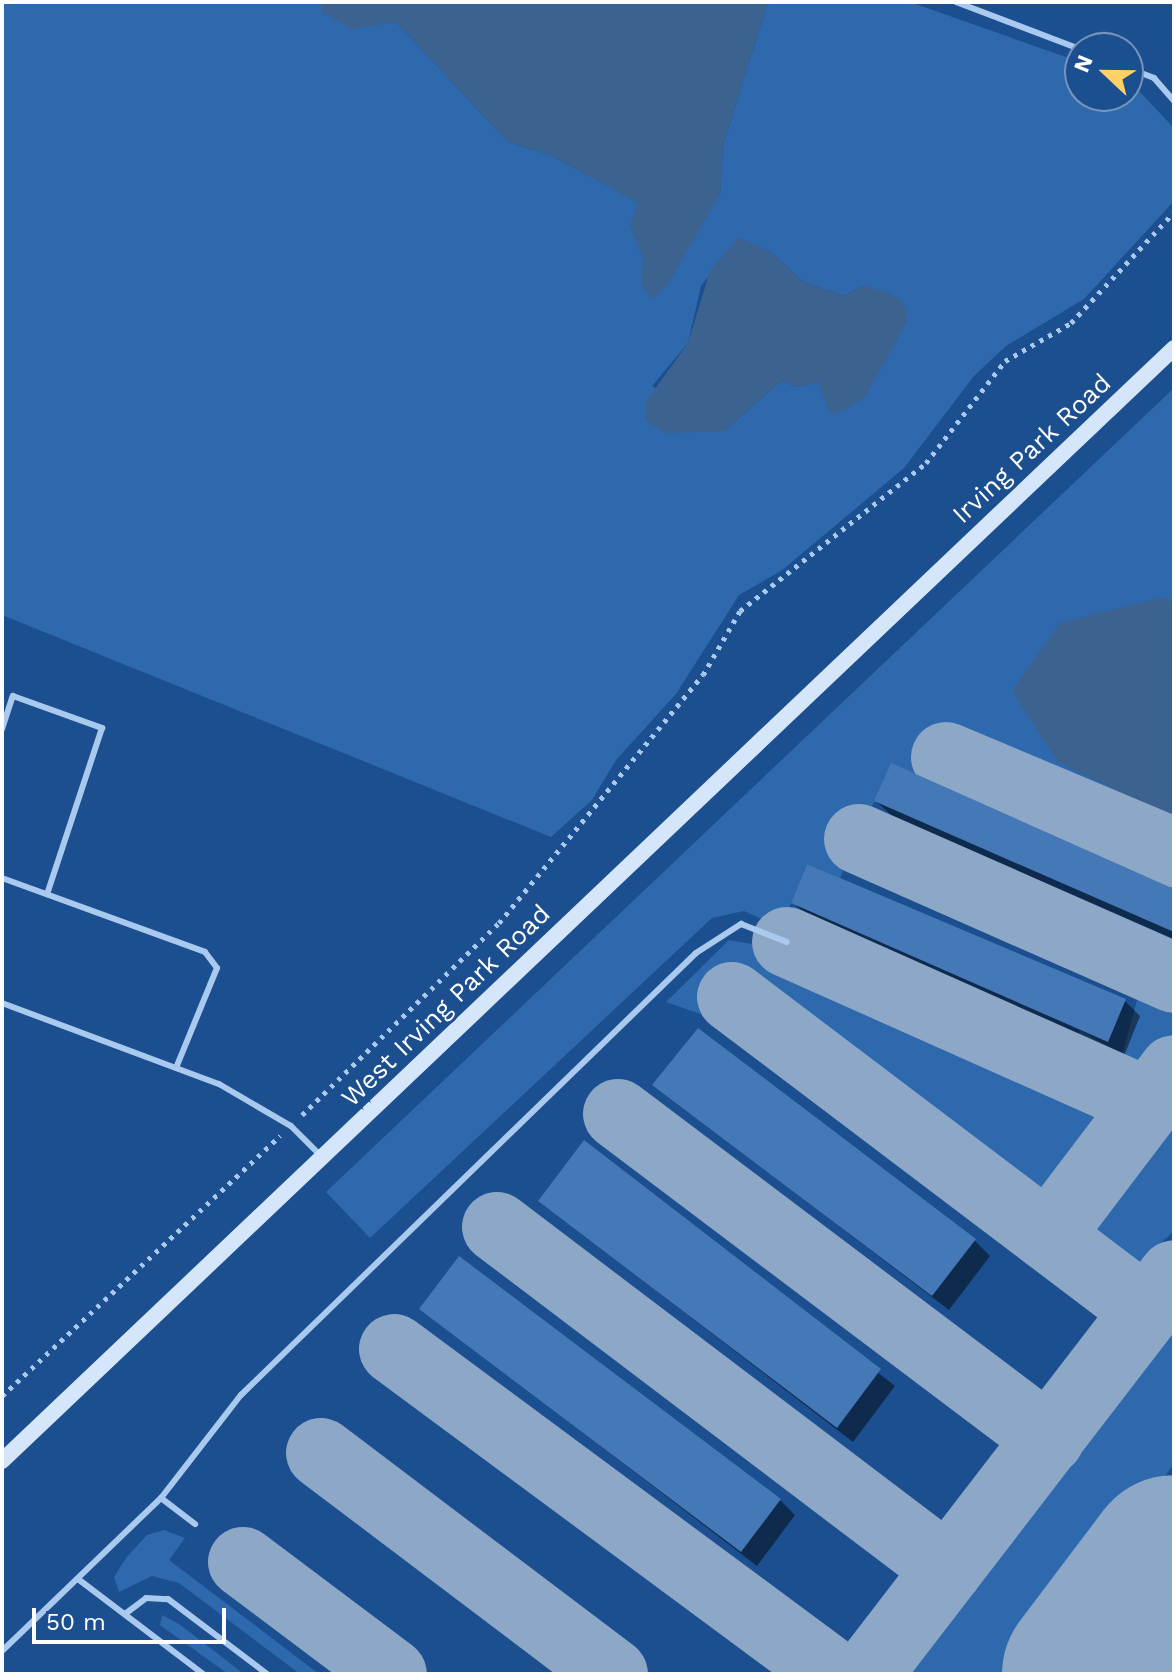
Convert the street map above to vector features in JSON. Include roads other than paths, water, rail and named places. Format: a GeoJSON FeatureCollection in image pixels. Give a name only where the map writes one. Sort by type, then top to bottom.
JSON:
{"type":"FeatureCollection","features":[{"type":"Feature","properties":{"kind":"main road","name":"Irving Park Road"},"geometry":{"type":"LineString","coordinates":[[923,586],[1174,348]]}},
{"type":"Feature","properties":{"kind":"main road","name":"West Irving Park Road"},"geometry":{"type":"LineString","coordinates":[[2,1461],[923,586]]}},
{"type":"Feature","properties":{"kind":"lane"},"geometry":{"type":"LineString","coordinates":[[956,2],[1064,43]]}},
{"type":"Feature","properties":{"kind":"lane"},"geometry":{"type":"LineString","coordinates":[[1144,74],[1154,78],[1173,98]]}},
{"type":"Feature","properties":{"kind":"lane"},"geometry":{"type":"LineString","coordinates":[[2,692],[102,728],[47,894]]}},
{"type":"Feature","properties":{"kind":"lane"},"geometry":{"type":"LineString","coordinates":[[2,729],[13,696]]}},
{"type":"Feature","properties":{"kind":"lane"},"geometry":{"type":"LineString","coordinates":[[2,878],[205,952],[217,968],[176,1068]]}},
{"type":"Feature","properties":{"kind":"lane"},"geometry":{"type":"LineString","coordinates":[[2,1651],[161,1498],[241,1395],[696,953],[741,924],[787,942]]}},
{"type":"Feature","properties":{"kind":"lane"},"geometry":{"type":"LineString","coordinates":[[2,1003],[176,1068],[291,1126],[322,1157]]}},
{"type":"Feature","properties":{"kind":"lane"},"geometry":{"type":"LineString","coordinates":[[161,1498],[195,1524]]}},
{"type":"Feature","properties":{"kind":"lane"},"geometry":{"type":"LineString","coordinates":[[78,1579],[203,1674]]}},
{"type":"Feature","properties":{"kind":"lane"},"geometry":{"type":"LineString","coordinates":[[125,1614],[146,1598],[168,1599],[267,1674]]}}]}
